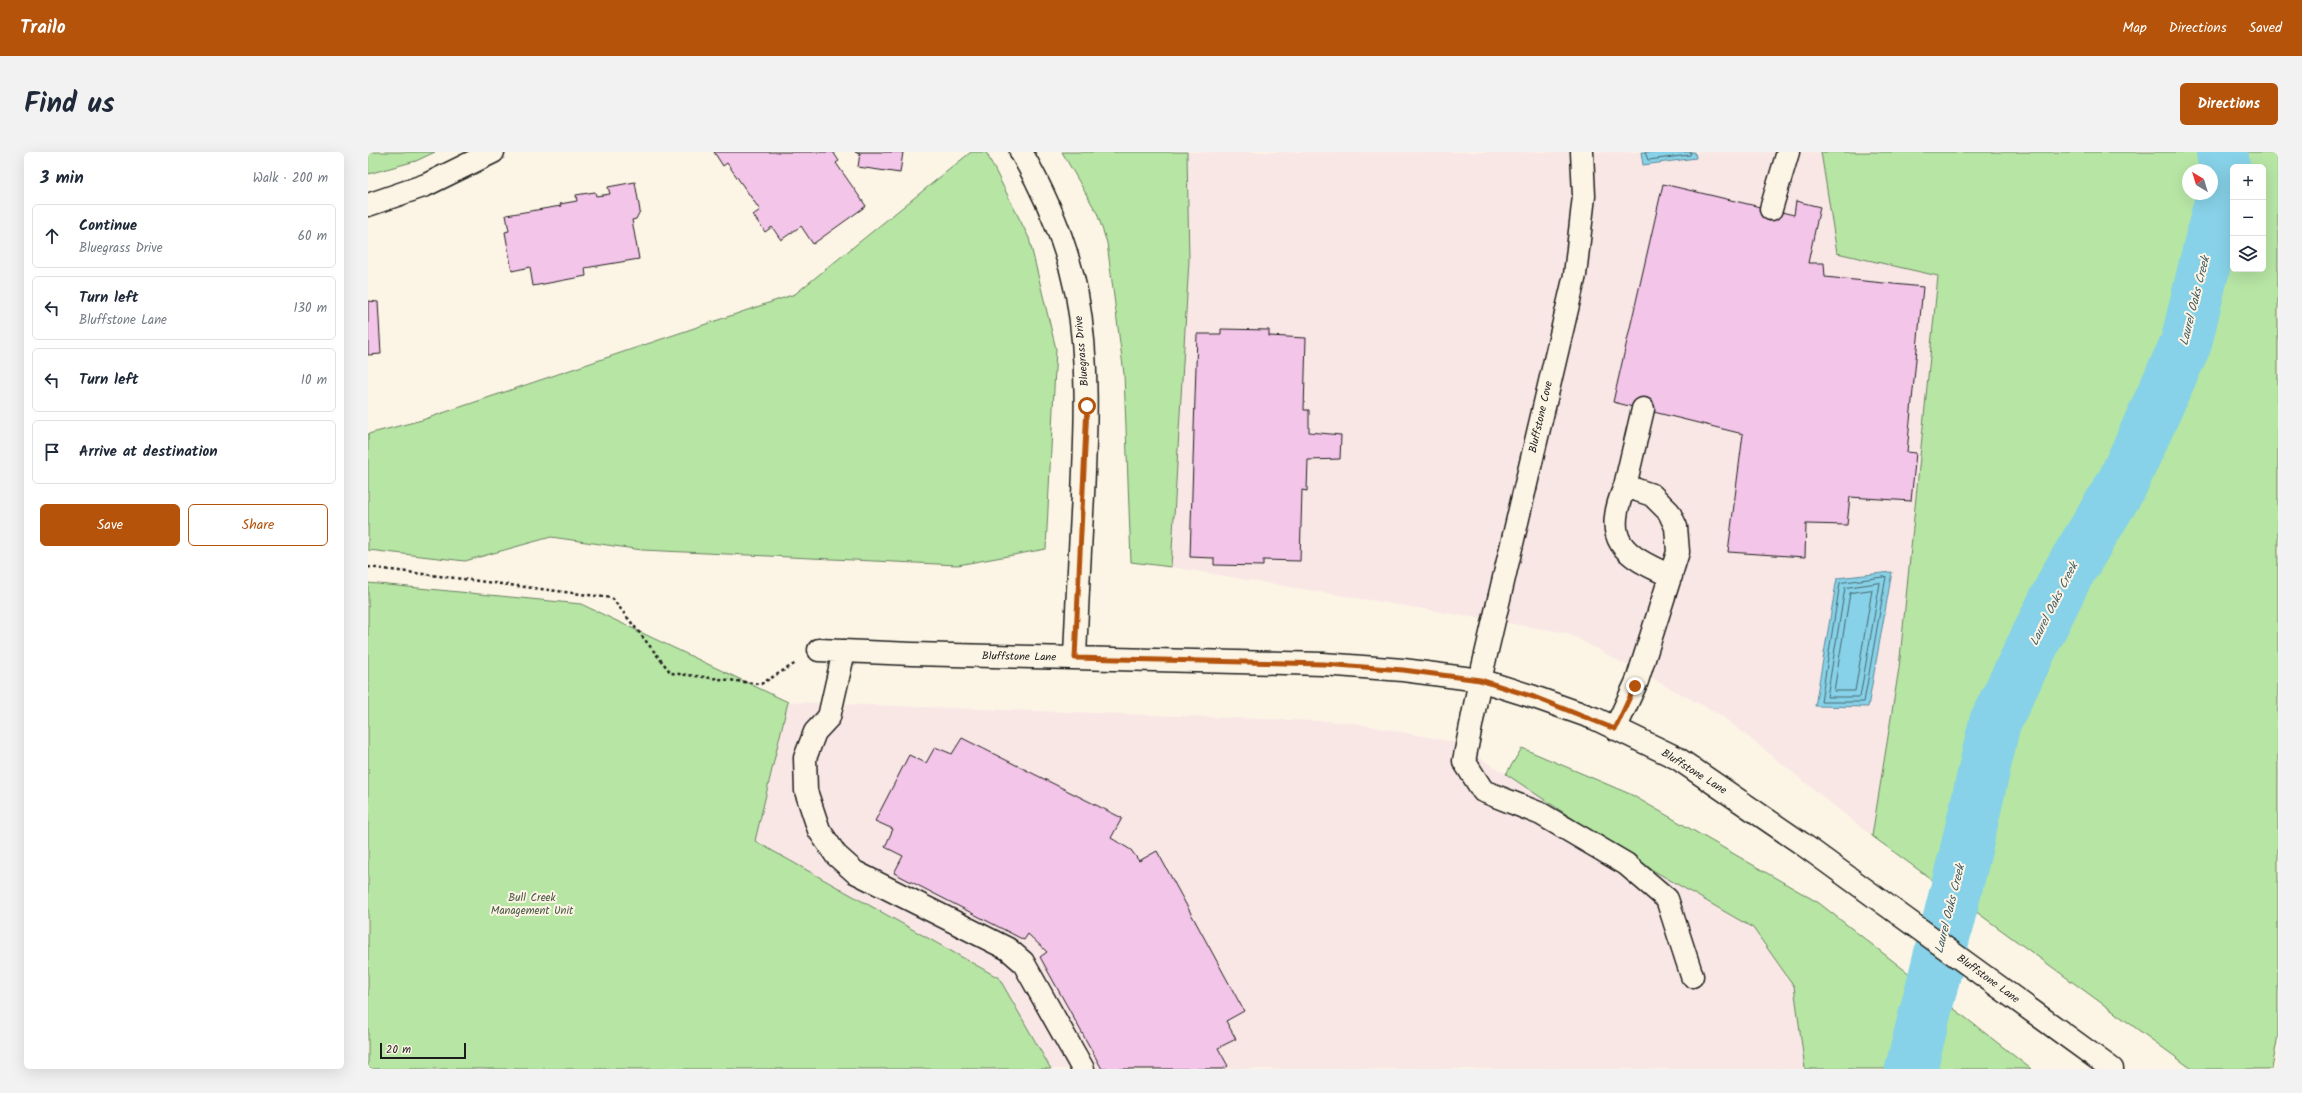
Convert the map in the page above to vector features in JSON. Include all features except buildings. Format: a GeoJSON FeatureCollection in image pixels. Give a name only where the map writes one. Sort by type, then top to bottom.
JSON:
{"type":"FeatureCollection","features":[{"type":"Feature","properties":{"kind":"street"},"geometry":{"type":"LineString","coordinates":[[368,205],[426,185],[493,152]]}},
{"type":"Feature","properties":{"kind":"street","name":"Bluegrass Drive"},"geometry":{"type":"LineString","coordinates":[[1021,152],[1040,184],[1064,249],[1077,295],[1082,340],[1087,406],[1075,658]]}},
{"type":"Feature","properties":{"kind":"street","name":"Bluffstone Cove"},"geometry":{"type":"LineString","coordinates":[[1582,152],[1584,196],[1575,275],[1480,680],[1464,761],[1483,791],[1541,814],[1626,864],[1667,899],[1692,976]]}},
{"type":"Feature","properties":{"kind":"street"},"geometry":{"type":"LineString","coordinates":[[1771,209],[1788,152]]}},
{"type":"Feature","properties":{"kind":"street"},"geometry":{"type":"LineString","coordinates":[[1643,409],[1625,486],[1616,512],[1614,525],[1618,538],[1626,552],[1642,563],[1671,576]]}},
{"type":"Feature","properties":{"kind":"street"},"geometry":{"type":"LineString","coordinates":[[1615,729],[1637,681],[1678,552],[1676,528],[1669,512],[1652,495],[1625,486]]}},
{"type":"Feature","properties":{"kind":"street","name":"Bluffstone Lane"},"geometry":{"type":"LineString","coordinates":[[819,650],[1324,664],[1403,670],[1480,680],[1534,697],[1615,729],[1677,758],[1801,843],[2112,1069]]}},
{"type":"Feature","properties":{"kind":"street"},"geometry":{"type":"LineString","coordinates":[[844,651],[829,717],[815,732],[805,758],[806,791],[819,830],[836,855],[855,872],[1008,949],[1023,962],[1083,1069]]}},
{"type":"Feature","properties":{"kind":"path"},"geometry":{"type":"LineString","coordinates":[[368,567],[612,598],[671,673],[761,684],[819,650]]}},
{"type":"Feature","properties":{"kind":"shaded area"},"geometry":{"type":"Polygon","coordinates":[[[1187,152],[1821,152],[1838,253],[1938,275],[1899,668],[1872,836],[1722,716],[1567,633],[1171,567],[1189,261],[1187,152]]]}},
{"type":"Feature","properties":{"kind":"shaded area"},"geometry":{"type":"Polygon","coordinates":[[[788,702],[1348,722],[1454,742],[1506,774],[1630,857],[1753,928],[1794,986],[1805,1069],[1051,1069],[999,978],[755,841],[788,702]]]}},
{"type":"Feature","properties":{"kind":"green space"},"geometry":{"type":"Polygon","coordinates":[[[368,152],[435,152],[416,161],[368,174],[368,152]]]}},
{"type":"Feature","properties":{"kind":"green space"},"geometry":{"type":"Polygon","coordinates":[[[971,152],[986,152],[1029,238],[1056,349],[1046,549],[958,565],[642,550],[551,537],[465,561],[368,550],[368,434],[422,420],[795,294],[971,152]]]}},
{"type":"Feature","properties":{"kind":"green space"},"geometry":{"type":"Polygon","coordinates":[[[1062,152],[1187,152],[1189,261],[1171,567],[1131,562],[1124,374],[1107,243],[1097,213],[1062,152]]]}},
{"type":"Feature","properties":{"kind":"green space"},"geometry":{"type":"Polygon","coordinates":[[[1821,152],[2278,152],[2278,1035],[2272,1069],[2192,1069],[1872,836],[1899,668],[1938,276],[1837,253],[1821,152]]]}},
{"type":"Feature","properties":{"kind":"green space","name":"Bull Creek Management Unit"},"geometry":{"type":"Polygon","coordinates":[[[368,583],[581,604],[788,702],[755,841],[999,978],[1051,1069],[368,1069],[368,583]]]}},
{"type":"Feature","properties":{"kind":"green space"},"geometry":{"type":"Polygon","coordinates":[[[1522,748],[1630,794],[1819,903],[2031,1069],[1805,1069],[1794,986],[1753,928],[1630,857],[1506,774],[1522,748]]]}},
{"type":"Feature","properties":{"kind":"water"},"geometry":{"type":"Polygon","coordinates":[[[1641,152],[1695,152],[1696,158],[1643,165],[1641,152]]]}},
{"type":"Feature","properties":{"kind":"water"},"geometry":{"type":"Polygon","coordinates":[[[1892,572],[1868,707],[1815,706],[1837,578],[1892,572]]]}},
{"type":"Feature","properties":{"kind":"waterway","name":"Laurel Oaks Creek"},"geometry":{"type":"LineString","coordinates":[[1911,1069],[1965,854],[1995,722],[2066,577],[2122,484],[2186,343],[2226,176],[2222,152]]}},
{"type":"Feature","properties":{"kind":"route"},"geometry":{"type":"LineString","coordinates":[[1087,406],[1075,658],[1324,664],[1403,670],[1480,680],[1596,719],[1615,729],[1635,686]]}}]}
